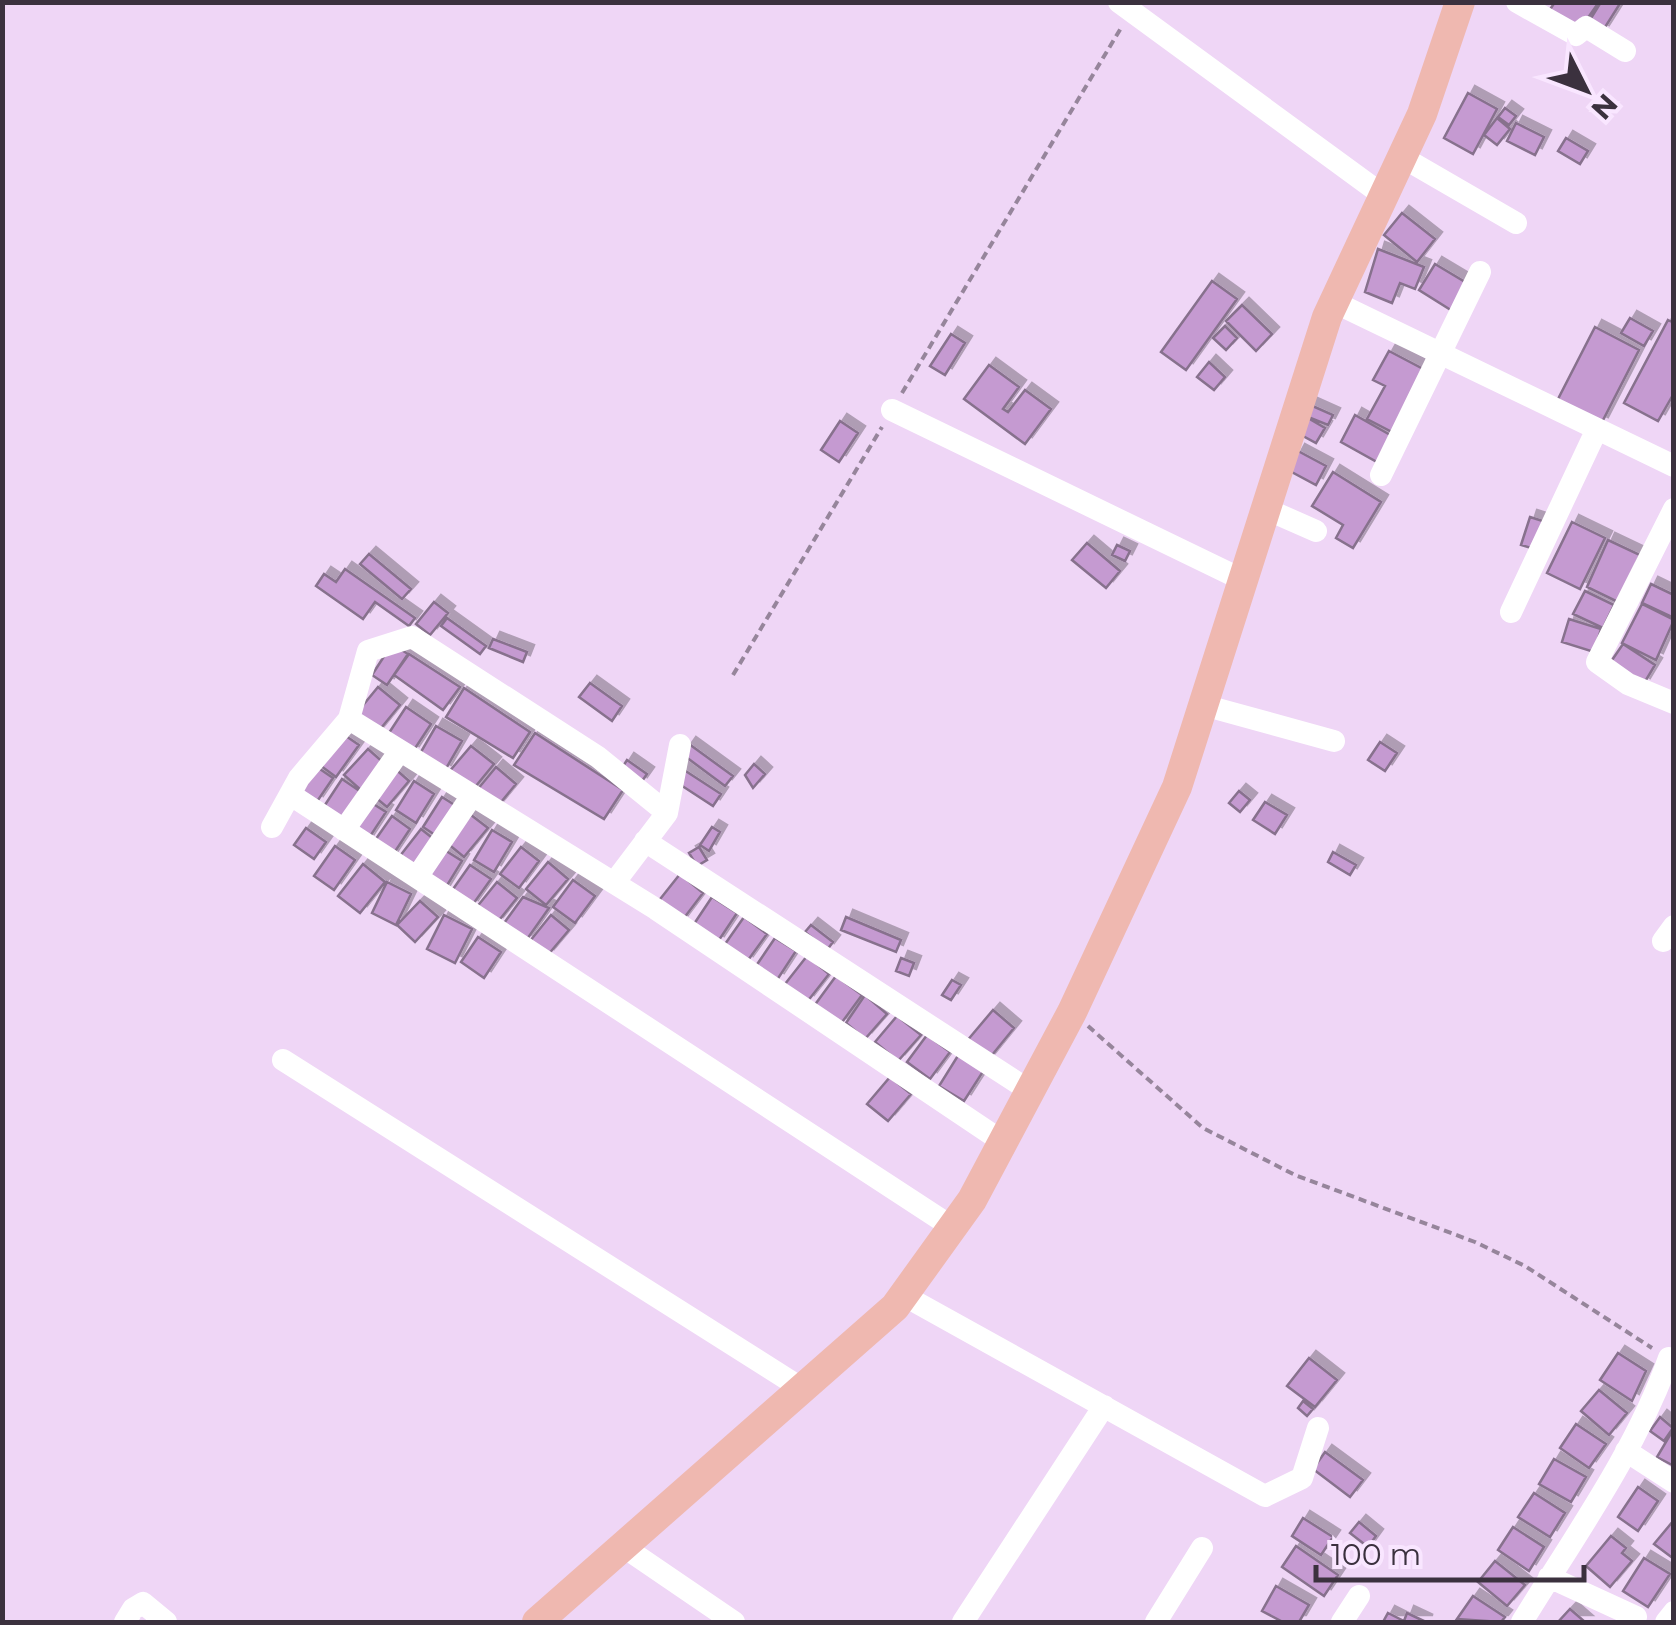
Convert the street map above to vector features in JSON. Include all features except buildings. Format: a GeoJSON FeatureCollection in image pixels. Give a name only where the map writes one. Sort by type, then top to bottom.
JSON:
{"type":"FeatureCollection","features":[{"type":"Feature","properties":{"kind":"main road"},"geometry":{"type":"LineString","coordinates":[[537,1622],[903,1295],[952,1226],[1003,1142],[1072,1012],[1177,787],[1334,302],[1422,114],[1460,2]]}},
{"type":"Feature","properties":{"kind":"street"},"geometry":{"type":"LineString","coordinates":[[1517,2],[1576,35],[1586,28],[1625,51]]}},
{"type":"Feature","properties":{"kind":"street"},"geometry":{"type":"LineString","coordinates":[[1125,7],[1384,196]]}},
{"type":"Feature","properties":{"kind":"street"},"geometry":{"type":"LineString","coordinates":[[1402,157],[1516,223]]}},
{"type":"Feature","properties":{"kind":"street"},"geometry":{"type":"LineString","coordinates":[[1381,474],[1480,272]]}},
{"type":"Feature","properties":{"kind":"street"},"geometry":{"type":"LineString","coordinates":[[1334,302],[1674,466]]}},
{"type":"Feature","properties":{"kind":"street"},"geometry":{"type":"LineString","coordinates":[[892,410],[1243,580]]}},
{"type":"Feature","properties":{"kind":"street"},"geometry":{"type":"LineString","coordinates":[[1511,612],[1597,429]]}},
{"type":"Feature","properties":{"kind":"street"},"geometry":{"type":"LineString","coordinates":[[1266,509],[1316,530]]}},
{"type":"Feature","properties":{"kind":"street"},"geometry":{"type":"LineString","coordinates":[[1674,509],[1597,662],[1628,684],[1674,703]]}},
{"type":"Feature","properties":{"kind":"street"},"geometry":{"type":"LineString","coordinates":[[272,827],[299,778],[349,719],[368,651],[412,637],[598,757],[667,813]]}},
{"type":"Feature","properties":{"kind":"street"},"geometry":{"type":"LineString","coordinates":[[1203,705],[1334,741]]}},
{"type":"Feature","properties":{"kind":"street"},"geometry":{"type":"LineString","coordinates":[[349,719],[614,883],[1003,1142]]}},
{"type":"Feature","properties":{"kind":"street"},"geometry":{"type":"LineString","coordinates":[[614,883],[667,813],[680,744]]}},
{"type":"Feature","properties":{"kind":"street"},"geometry":{"type":"LineString","coordinates":[[344,830],[399,752]]}},
{"type":"Feature","properties":{"kind":"street"},"geometry":{"type":"LineString","coordinates":[[291,795],[952,1226]]}},
{"type":"Feature","properties":{"kind":"street"},"geometry":{"type":"LineString","coordinates":[[417,878],[471,797]]}},
{"type":"Feature","properties":{"kind":"street"},"geometry":{"type":"LineString","coordinates":[[645,841],[1030,1091]]}},
{"type":"Feature","properties":{"kind":"street"},"geometry":{"type":"LineString","coordinates":[[284,1060],[801,1388]]}},
{"type":"Feature","properties":{"kind":"street"},"geometry":{"type":"LineString","coordinates":[[903,1295],[1265,1496],[1302,1478],[1318,1428]]}},
{"type":"Feature","properties":{"kind":"street"},"geometry":{"type":"LineString","coordinates":[[1522,1622],[1626,1451],[1654,1400],[1669,1358]]}},
{"type":"Feature","properties":{"kind":"street"},"geometry":{"type":"LineString","coordinates":[[963,1622],[1104,1406]]}},
{"type":"Feature","properties":{"kind":"street"},"geometry":{"type":"LineString","coordinates":[[1626,1451],[1674,1482]]}},
{"type":"Feature","properties":{"kind":"street"},"geometry":{"type":"LineString","coordinates":[[621,1545],[734,1622]]}},
{"type":"Feature","properties":{"kind":"street"},"geometry":{"type":"LineString","coordinates":[[1156,1622],[1202,1548]]}},
{"type":"Feature","properties":{"kind":"street"},"geometry":{"type":"LineString","coordinates":[[1550,1577],[1636,1617]]}},
{"type":"Feature","properties":{"kind":"street"},"geometry":{"type":"LineString","coordinates":[[1342,1622],[1359,1596]]}},
{"type":"Feature","properties":{"kind":"street"},"geometry":{"type":"LineString","coordinates":[[124,1622],[132,1609],[143,1603],[166,1622]]}},
{"type":"Feature","properties":{"kind":"street"},"geometry":{"type":"LineString","coordinates":[[1666,1622],[1674,1612]]}},
{"type":"Feature","properties":{"kind":"path"},"geometry":{"type":"LineString","coordinates":[[734,676],[1125,7]]}},
{"type":"Feature","properties":{"kind":"path"},"geometry":{"type":"LineString","coordinates":[[1072,1012],[1203,1128],[1295,1175],[1475,1242],[1524,1266],[1669,1358]]}}]}
